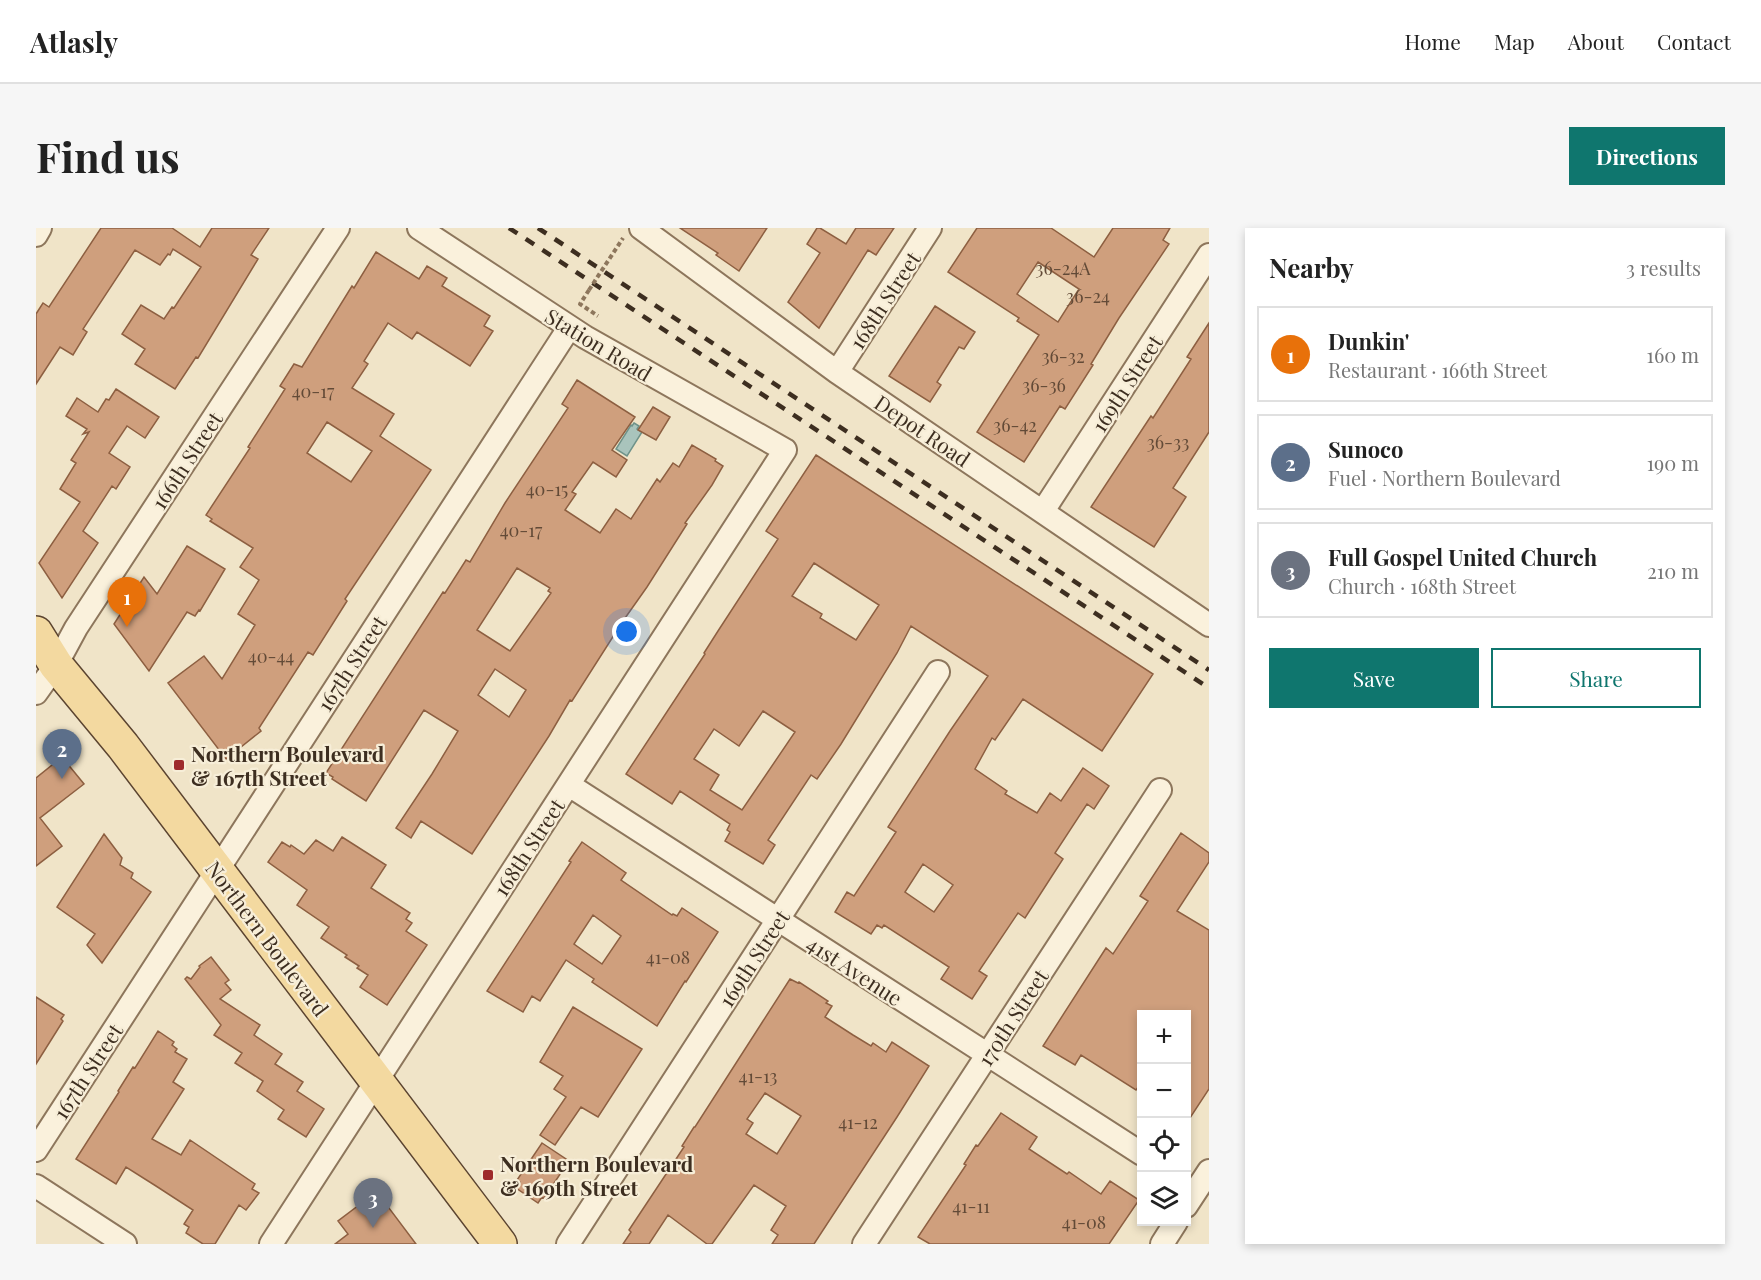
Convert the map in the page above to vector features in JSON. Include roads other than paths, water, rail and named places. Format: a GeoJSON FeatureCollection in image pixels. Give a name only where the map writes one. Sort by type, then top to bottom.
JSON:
{"type":"FeatureCollection","features":[{"type":"Feature","properties":{"kind":"main road","name":"Northern Boulevard"},"geometry":{"type":"LineString","coordinates":[[36,633],[56,665],[123,746],[500,1244]]}},
{"type":"Feature","properties":{"kind":"street"},"geometry":{"type":"LineString","coordinates":[[36,235],[40,228]]}},
{"type":"Feature","properties":{"kind":"street","name":"166th Street"},"geometry":{"type":"LineString","coordinates":[[36,693],[56,665],[76,628],[338,228]]}},
{"type":"Feature","properties":{"kind":"street","name":"Station Road"},"geometry":{"type":"LineString","coordinates":[[419,228],[569,328],[785,450]]}},
{"type":"Feature","properties":{"kind":"street","name":"168th Street"},"geometry":{"type":"LineString","coordinates":[[837,372],[930,228]]}},
{"type":"Feature","properties":{"kind":"street","name":"Depot Road"},"geometry":{"type":"LineString","coordinates":[[632,233],[1209,625]]}},
{"type":"Feature","properties":{"kind":"street","name":"169th Street"},"geometry":{"type":"LineString","coordinates":[[1043,511],[1209,255]]}},
{"type":"Feature","properties":{"kind":"street","name":"167th Street"},"geometry":{"type":"LineString","coordinates":[[36,1150],[569,328]]}},
{"type":"Feature","properties":{"kind":"street","name":"168th Street"},"geometry":{"type":"LineString","coordinates":[[271,1244],[785,450]]}},
{"type":"Feature","properties":{"kind":"street","name":"169th Street"},"geometry":{"type":"LineString","coordinates":[[568,1244],[938,672]]}},
{"type":"Feature","properties":{"kind":"street","name":"41st Avenue"},"geometry":{"type":"LineString","coordinates":[[569,785],[1137,1151]]}},
{"type":"Feature","properties":{"kind":"street","name":"170th Street"},"geometry":{"type":"LineString","coordinates":[[864,1244],[1160,790]]}},
{"type":"Feature","properties":{"kind":"street"},"geometry":{"type":"LineString","coordinates":[[1191,1192],[1209,1171]]}},
{"type":"Feature","properties":{"kind":"street"},"geometry":{"type":"LineString","coordinates":[[36,1186],[126,1244]]}},
{"type":"Feature","properties":{"kind":"street"},"geometry":{"type":"LineString","coordinates":[[1162,1244],[1173,1226]]}},
{"type":"Feature","properties":{"kind":"water"},"geometry":{"type":"Polygon","coordinates":[[[634,423],[642,432],[627,456],[616,449],[634,423]]]}},
{"type":"Feature","properties":{"kind":"railway"},"geometry":{"type":"LineString","coordinates":[[509,228],[1209,688]]}},
{"type":"Feature","properties":{"kind":"railway"},"geometry":{"type":"LineString","coordinates":[[538,228],[1209,670]]}},
{"type":"Feature","properties":{"kind":"place","name":"Dunkin'"},"geometry":{"type":"Point","coordinates":[127,627]}},
{"type":"Feature","properties":{"kind":"place","name":"Northern Boulevard & 167th Street"},"geometry":{"type":"Point","coordinates":[179,765]}},
{"type":"Feature","properties":{"kind":"place","name":"Sunoco"},"geometry":{"type":"Point","coordinates":[62,779]}},
{"type":"Feature","properties":{"kind":"place","name":"Northern Boulevard & 169th Street"},"geometry":{"type":"Point","coordinates":[488,1175]}},
{"type":"Feature","properties":{"kind":"place","name":"Full Gospel United Church"},"geometry":{"type":"Point","coordinates":[373,1228]}}]}
